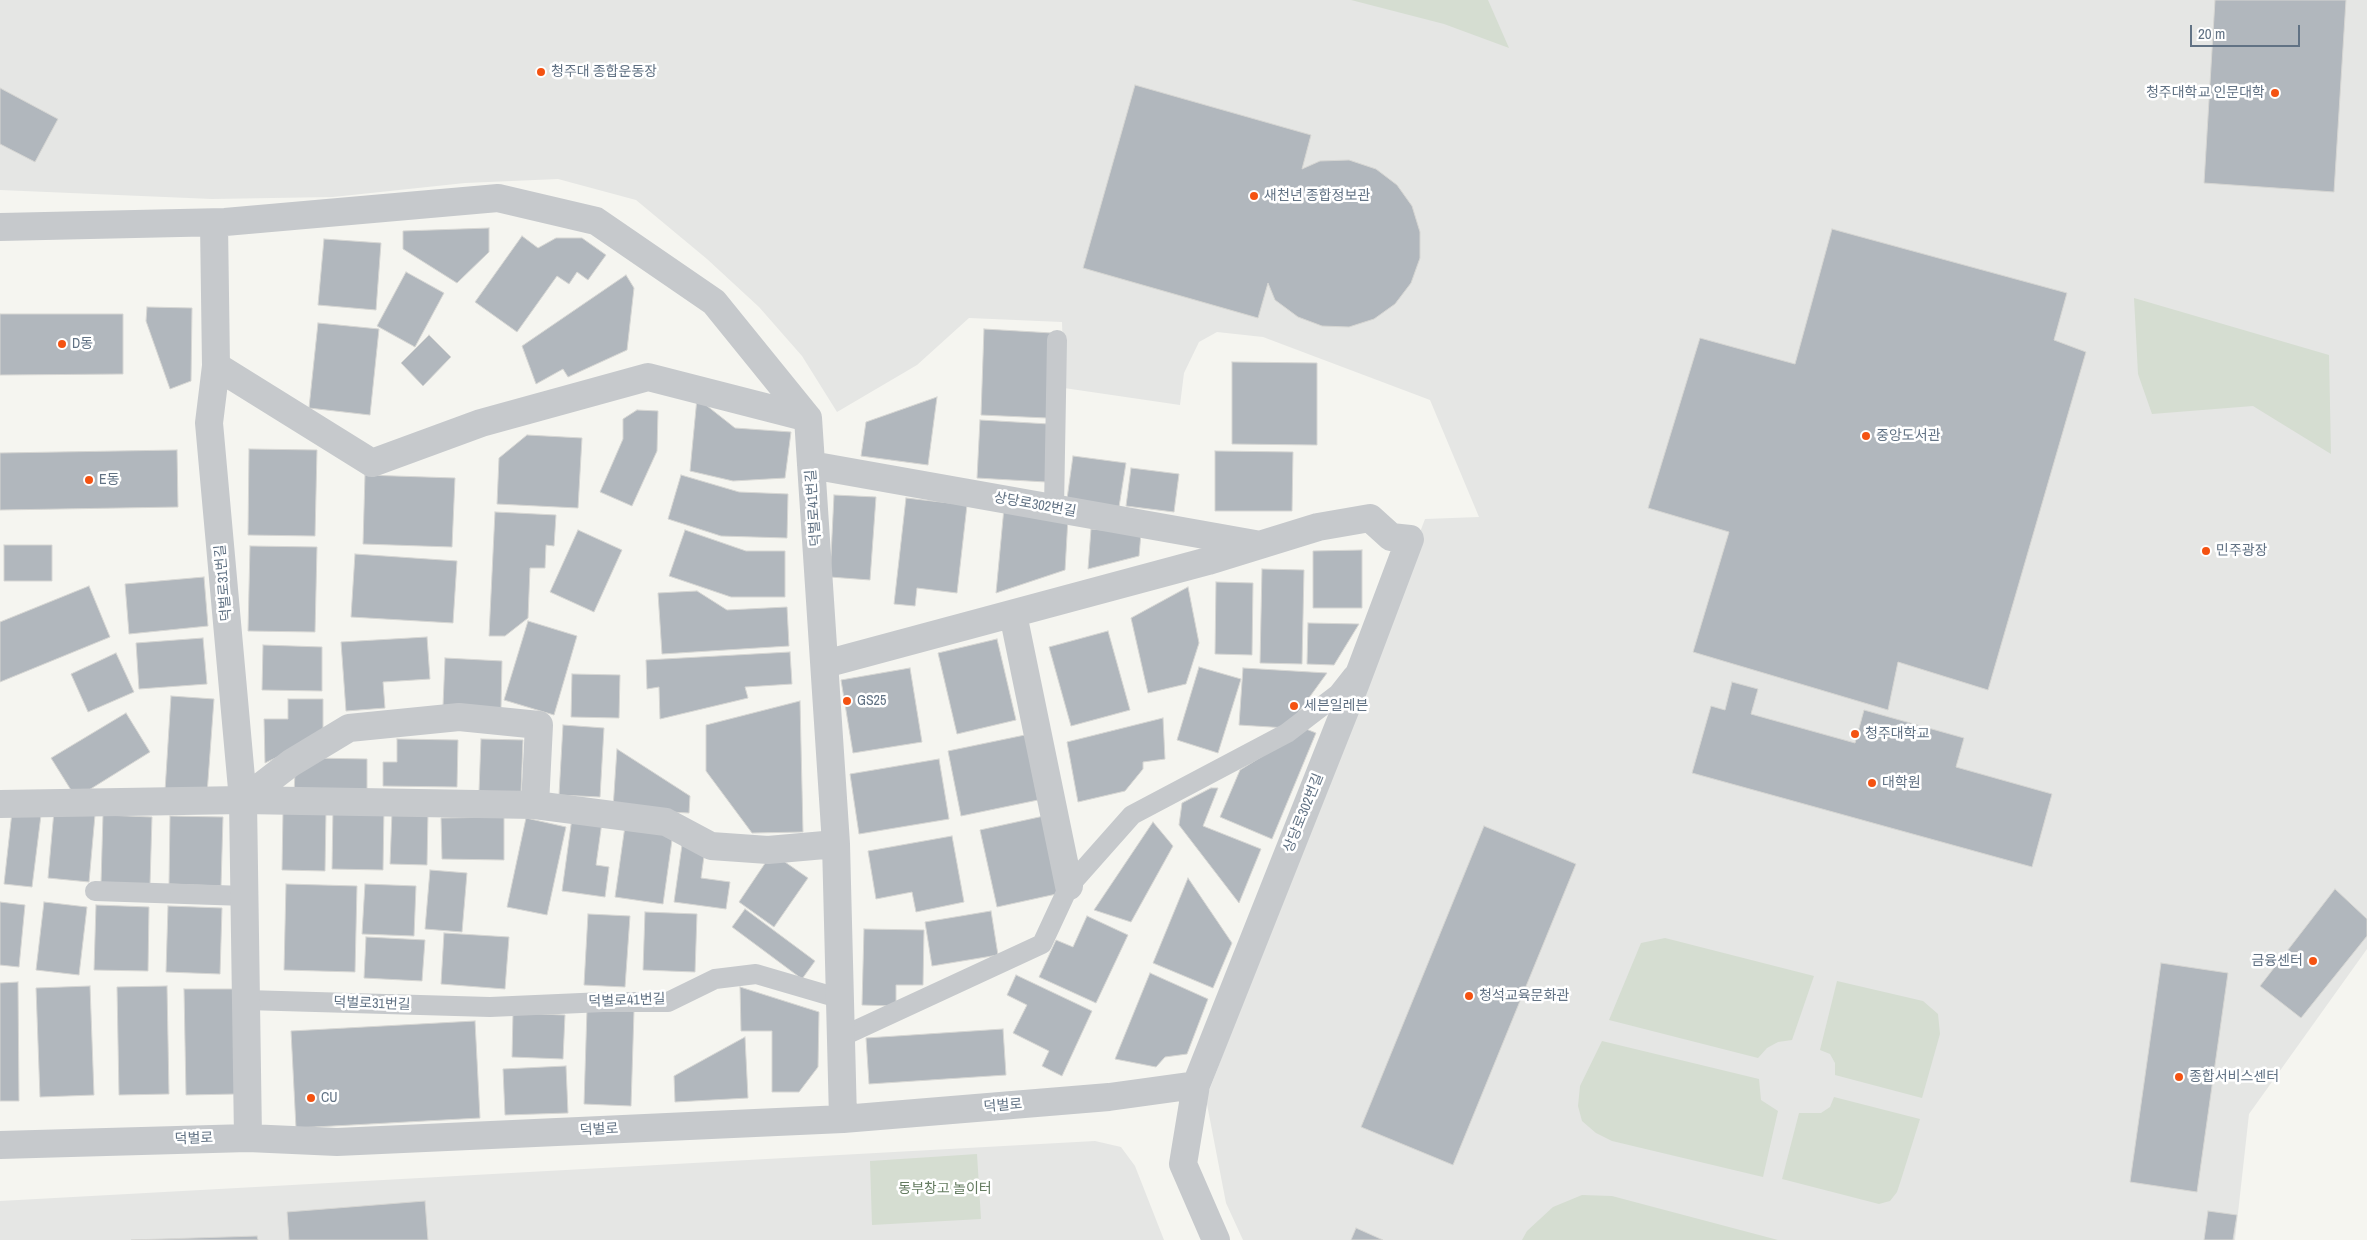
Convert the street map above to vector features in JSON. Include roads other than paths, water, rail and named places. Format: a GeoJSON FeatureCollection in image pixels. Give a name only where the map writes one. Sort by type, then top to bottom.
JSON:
{"type":"FeatureCollection","features":[{"type":"Feature","properties":{"kind":"street"},"geometry":{"type":"LineString","coordinates":[[0,227],[214,223],[498,198],[596,221],[714,302],[808,418]]}},
{"type":"Feature","properties":{"kind":"street","name":"덕벌로31번길"},"geometry":{"type":"LineString","coordinates":[[214,223],[216,366],[209,423],[243,800],[248,1138]]}},
{"type":"Feature","properties":{"kind":"street"},"geometry":{"type":"LineString","coordinates":[[216,366],[372,463],[481,423],[648,377],[808,418]]}},
{"type":"Feature","properties":{"kind":"street","name":"덕벌로41번길"},"geometry":{"type":"LineString","coordinates":[[808,418],[836,844],[842,1119]]}},
{"type":"Feature","properties":{"kind":"street","name":"상당로302번길"},"geometry":{"type":"LineString","coordinates":[[811,465],[1259,545]]}},
{"type":"Feature","properties":{"kind":"street","name":"상당로302번길"},"geometry":{"type":"LineString","coordinates":[[825,664],[1208,561],[1318,526],[1370,518],[1391,537],[1410,539],[1196,1085],[1183,1164],[1216,1240]]}},
{"type":"Feature","properties":{"kind":"street"},"geometry":{"type":"LineString","coordinates":[[1013,614],[1069,886]]}},
{"type":"Feature","properties":{"kind":"street"},"geometry":{"type":"LineString","coordinates":[[243,800],[291,763],[349,728],[459,717],[539,725],[535,805]]}},
{"type":"Feature","properties":{"kind":"street"},"geometry":{"type":"LineString","coordinates":[[0,804],[243,800],[535,805],[666,822],[711,846],[768,850],[836,844]]}},
{"type":"Feature","properties":{"kind":"street","name":"덕벌로"},"geometry":{"type":"LineString","coordinates":[[0,1145],[248,1138],[337,1142],[842,1119],[1109,1097],[1196,1085]]}},
{"type":"Feature","properties":{"kind":"lane"},"geometry":{"type":"LineString","coordinates":[[1054,508],[1057,340]]}},
{"type":"Feature","properties":{"kind":"lane"},"geometry":{"type":"LineString","coordinates":[[840,1038],[1042,944],[1069,886],[1132,814],[1287,733],[1338,694],[1363,663]]}},
{"type":"Feature","properties":{"kind":"lane"},"geometry":{"type":"LineString","coordinates":[[95,891],[245,896]]}},
{"type":"Feature","properties":{"kind":"lane","name":"덕벌로41번길"},"geometry":{"type":"LineString","coordinates":[[498,1006],[604,1002],[668,1002],[715,979],[756,974],[838,998]]}},
{"type":"Feature","properties":{"kind":"lane","name":"덕벌로31번길"},"geometry":{"type":"LineString","coordinates":[[246,1000],[498,1006]]}},
{"type":"Feature","properties":{"kind":"place","name":"청주대 종합운동장"},"geometry":{"type":"Point","coordinates":[541,72]}},
{"type":"Feature","properties":{"kind":"place","name":"청주대학교 인문대학"},"geometry":{"type":"Point","coordinates":[2275,93]}},
{"type":"Feature","properties":{"kind":"place","name":"새천년 종합정보관"},"geometry":{"type":"Point","coordinates":[1254,196]}},
{"type":"Feature","properties":{"kind":"place","name":"D동"},"geometry":{"type":"Point","coordinates":[62,344]}},
{"type":"Feature","properties":{"kind":"place","name":"중앙도서관"},"geometry":{"type":"Point","coordinates":[1866,436]}},
{"type":"Feature","properties":{"kind":"place","name":"E동"},"geometry":{"type":"Point","coordinates":[89,480]}},
{"type":"Feature","properties":{"kind":"place","name":"민주광장"},"geometry":{"type":"Point","coordinates":[2206,551]}},
{"type":"Feature","properties":{"kind":"place","name":"GS25"},"geometry":{"type":"Point","coordinates":[847,701]}},
{"type":"Feature","properties":{"kind":"place","name":"세븐일레븐"},"geometry":{"type":"Point","coordinates":[1294,706]}},
{"type":"Feature","properties":{"kind":"place","name":"청주대학교"},"geometry":{"type":"Point","coordinates":[1855,734]}},
{"type":"Feature","properties":{"kind":"place","name":"대학원"},"geometry":{"type":"Point","coordinates":[1872,783]}},
{"type":"Feature","properties":{"kind":"place","name":"금융센터"},"geometry":{"type":"Point","coordinates":[2313,961]}},
{"type":"Feature","properties":{"kind":"place","name":"청석교육문화관"},"geometry":{"type":"Point","coordinates":[1469,996]}},
{"type":"Feature","properties":{"kind":"place","name":"종합서비스센터"},"geometry":{"type":"Point","coordinates":[2179,1077]}},
{"type":"Feature","properties":{"kind":"place","name":"CU"},"geometry":{"type":"Point","coordinates":[311,1098]}},
{"type":"Feature","properties":{"kind":"park label","name":"동부창고 놀이터"},"geometry":{"type":"Point","coordinates":[945,1189]}}]}
